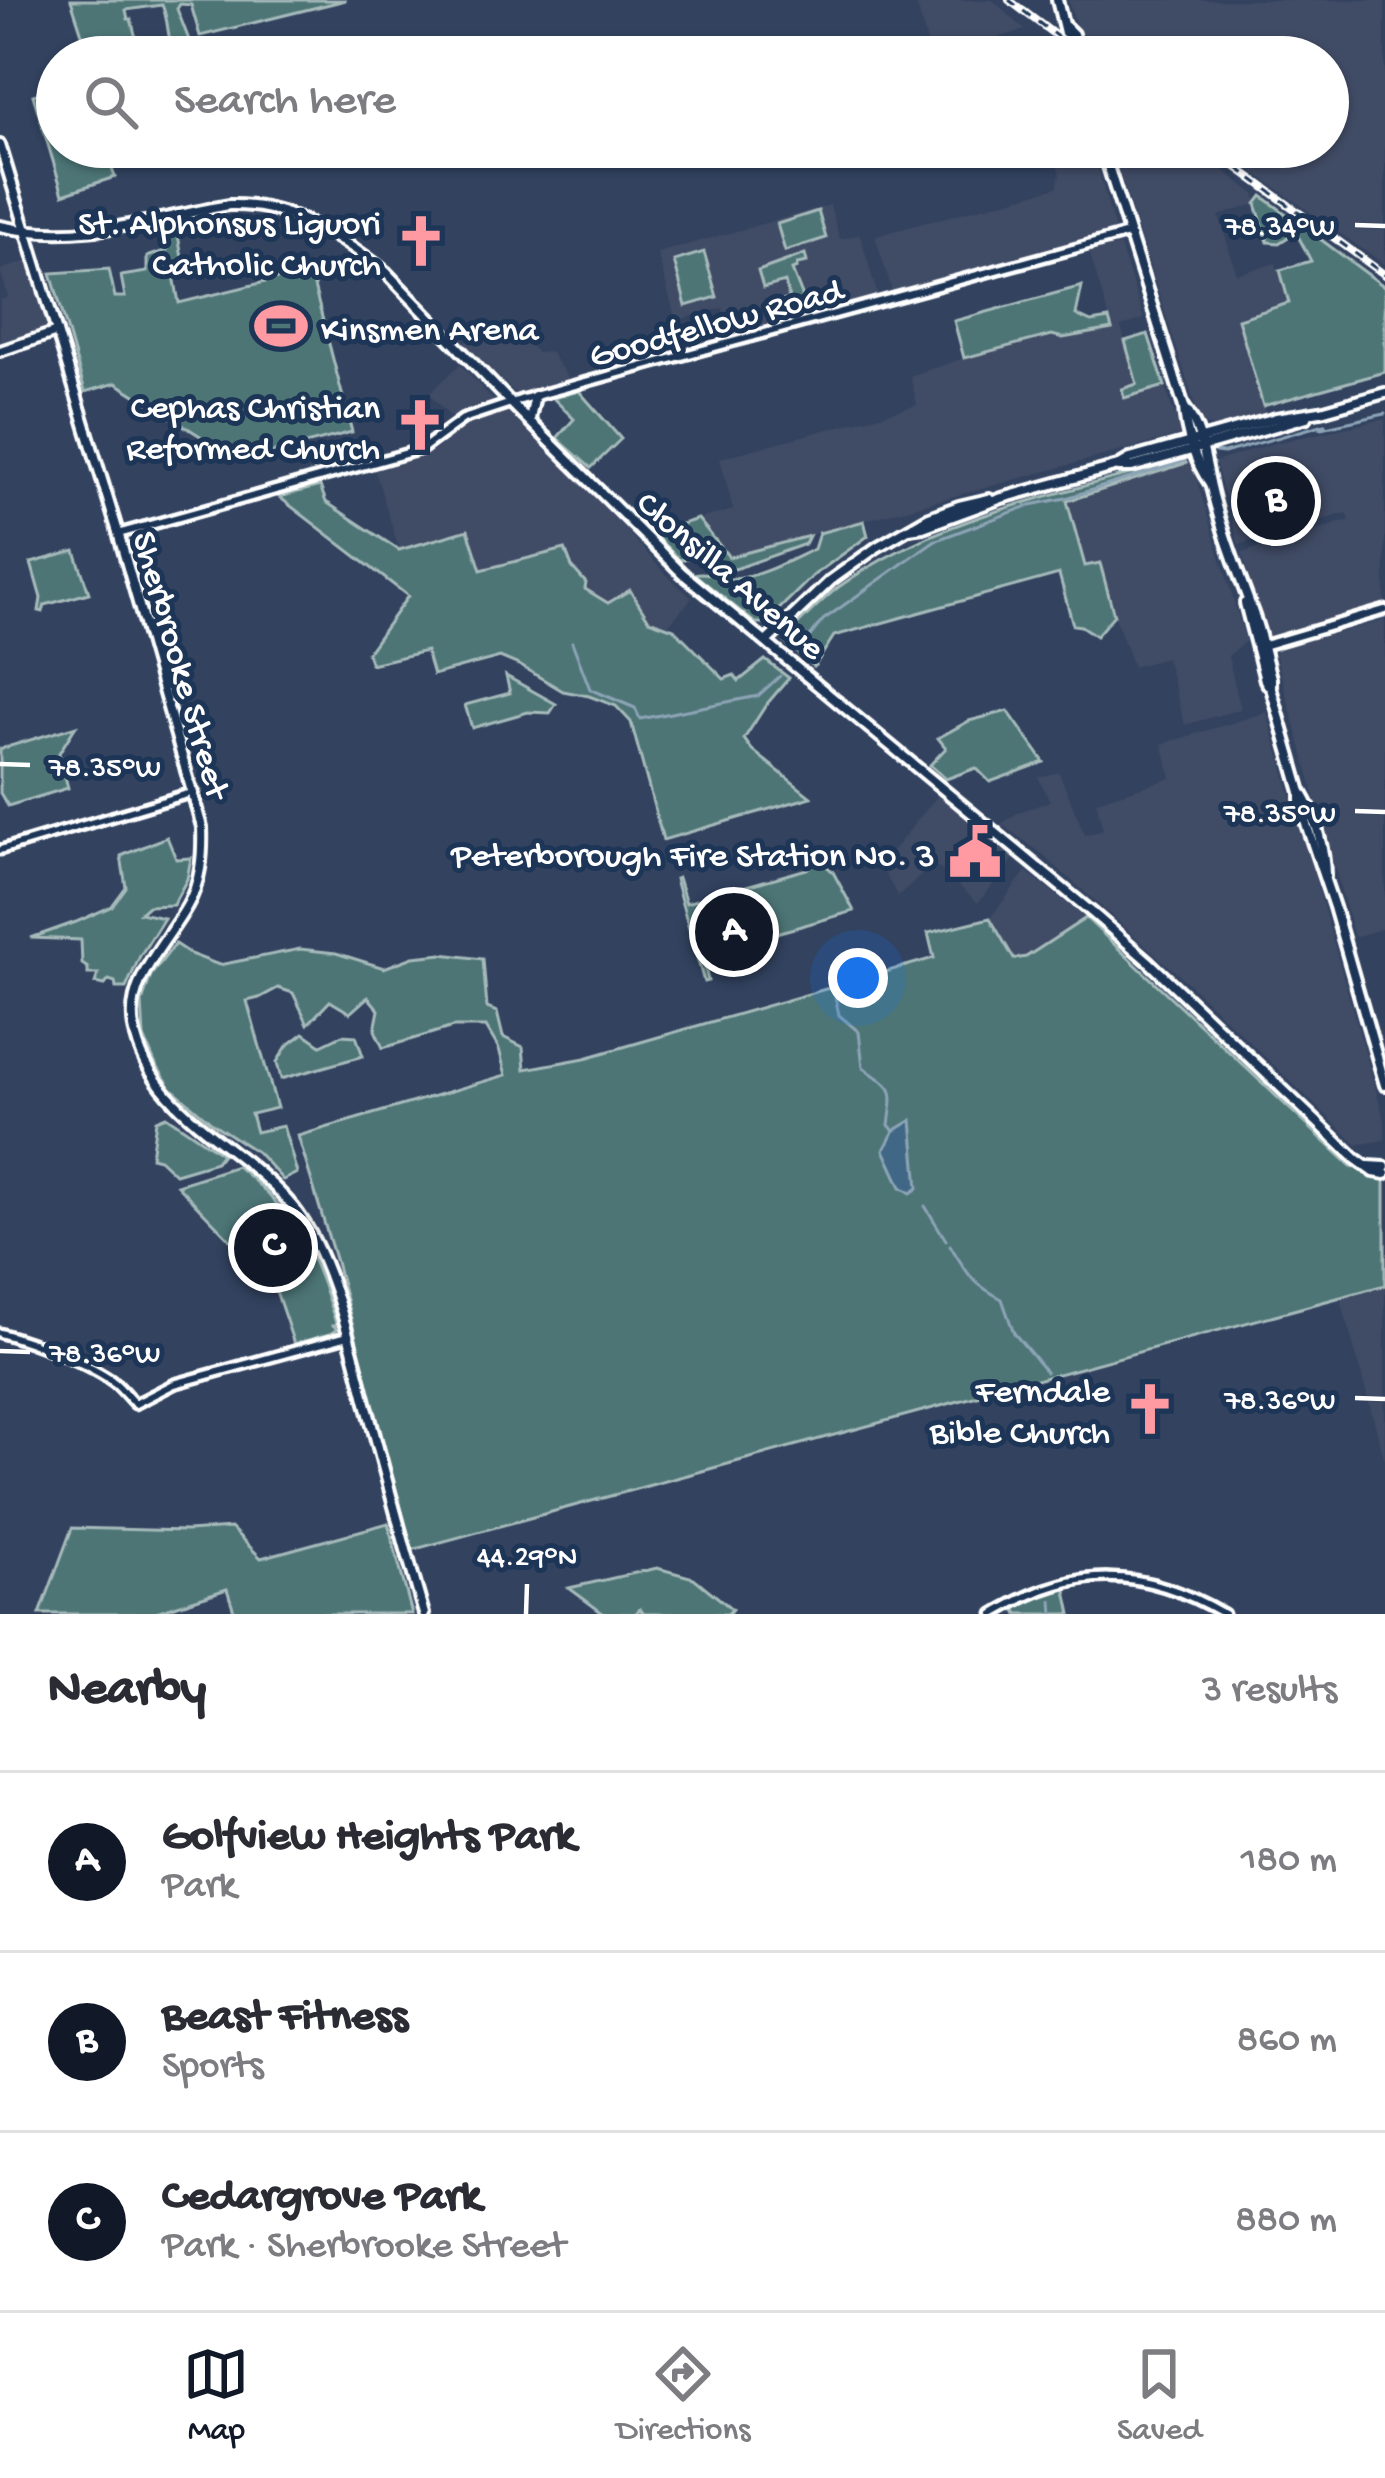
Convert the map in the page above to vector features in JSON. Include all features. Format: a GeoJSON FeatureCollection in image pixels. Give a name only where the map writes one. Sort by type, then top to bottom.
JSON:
{"type":"FeatureCollection","features":[{"type":"Feature","properties":{"kind":"main road"},"geometry":{"type":"LineString","coordinates":[[1058,0],[1072,36]]}},
{"type":"Feature","properties":{"kind":"main road","name":"Sherbrooke Street"},"geometry":{"type":"LineString","coordinates":[[0,145],[202,827],[203,857],[189,904],[146,969],[135,995],[133,1023],[140,1051],[172,1101],[248,1161],[297,1211],[326,1269],[348,1336],[424,1614]]}},
{"type":"Feature","properties":{"kind":"main road"},"geometry":{"type":"LineString","coordinates":[[1108,168],[1254,614],[1301,792],[1305,824],[1385,1085]]}},
{"type":"Feature","properties":{"kind":"main road","name":"Clonsilla Avenue"},"geometry":{"type":"LineString","coordinates":[[0,226],[67,234],[253,204],[276,208],[348,244],[386,272],[682,573],[1118,934],[1356,1159],[1374,1172],[1385,1171]]}},
{"type":"Feature","properties":{"kind":"main road"},"geometry":{"type":"LineString","coordinates":[[0,351],[57,334]]}},
{"type":"Feature","properties":{"kind":"main road"},"geometry":{"type":"LineString","coordinates":[[766,642],[846,568],[909,529],[1002,498],[1118,466],[1132,467],[1276,418],[1385,393]]}},
{"type":"Feature","properties":{"kind":"main road"},"geometry":{"type":"LineString","coordinates":[[530,421],[535,396]]}},
{"type":"Feature","properties":{"kind":"main road"},"geometry":{"type":"LineString","coordinates":[[753,632],[769,631],[787,621]]}},
{"type":"Feature","properties":{"kind":"main road"},"geometry":{"type":"LineString","coordinates":[[784,657],[780,635],[787,621]]}},
{"type":"Feature","properties":{"kind":"street","name":"Goodfellow Road"},"geometry":{"type":"LineString","coordinates":[[118,534],[422,449],[463,419],[535,396],[1128,234]]}},
{"type":"Feature","properties":{"kind":"street"},"geometry":{"type":"LineString","coordinates":[[1259,646],[1385,610]]}},
{"type":"Feature","properties":{"kind":"street"},"geometry":{"type":"LineString","coordinates":[[0,850],[194,792]]}},
{"type":"Feature","properties":{"kind":"street"},"geometry":{"type":"LineString","coordinates":[[0,1333],[93,1371],[115,1383],[135,1404],[174,1384],[348,1336]]}},
{"type":"Feature","properties":{"kind":"street"},"geometry":{"type":"LineString","coordinates":[[994,1614],[1025,1595],[1060,1583],[1101,1578],[1174,1588],[1224,1614]]}},
{"type":"Feature","properties":{"kind":"shaded area"},"geometry":{"type":"Polygon","coordinates":[[[915,0],[993,0],[1025,30],[1003,36],[925,36],[915,0]]]}},
{"type":"Feature","properties":{"kind":"shaded area"},"geometry":{"type":"Polygon","coordinates":[[[1068,0],[1385,0],[1385,265],[1248,168],[1349,168],[1349,36],[1080,36],[1068,0]]]}},
{"type":"Feature","properties":{"kind":"shaded area"},"geometry":{"type":"Polygon","coordinates":[[[1058,168],[1098,168],[1115,230],[892,291],[875,236],[1057,187],[1058,168]]]}},
{"type":"Feature","properties":{"kind":"shaded area"},"geometry":{"type":"Polygon","coordinates":[[[1118,168],[1221,168],[1256,195],[1256,204],[1219,216],[1237,274],[1276,263],[1289,303],[1238,320],[1266,415],[1218,428],[1201,424],[1118,168]]]}},
{"type":"Feature","properties":{"kind":"shaded area"},"geometry":{"type":"Polygon","coordinates":[[[830,205],[840,239],[860,234],[878,296],[731,336],[723,308],[676,321],[657,253],[830,205]]]}},
{"type":"Feature","properties":{"kind":"shaded area"},"geometry":{"type":"Polygon","coordinates":[[[1120,246],[1144,319],[1121,327],[1138,385],[1124,397],[1165,386],[1181,435],[729,557],[698,519],[733,510],[720,458],[917,405],[910,376],[964,358],[1052,335],[1063,338],[1112,328],[1089,252],[1120,246]]]}},
{"type":"Feature","properties":{"kind":"shaded area"},"geometry":{"type":"Polygon","coordinates":[[[28,261],[49,328],[0,343],[0,300],[8,297],[0,270],[28,261]]]}},
{"type":"Feature","properties":{"kind":"shaded area"},"geometry":{"type":"Polygon","coordinates":[[[514,330],[537,353],[550,352],[572,383],[517,395],[463,342],[514,330]]]}},
{"type":"Feature","properties":{"kind":"shaded area"},"geometry":{"type":"Polygon","coordinates":[[[460,364],[493,400],[452,419],[429,394],[460,364]]]}},
{"type":"Feature","properties":{"kind":"shaded area"},"geometry":{"type":"Polygon","coordinates":[[[509,410],[692,598],[667,627],[585,589],[586,583],[572,567],[480,571],[399,550],[375,471],[423,456],[439,448],[462,425],[509,410]]]}},
{"type":"Feature","properties":{"kind":"shaded area"},"geometry":{"type":"Polygon","coordinates":[[[1385,419],[1385,605],[1266,637],[1242,553],[1350,520],[1347,513],[1239,545],[1215,462],[1274,443],[1385,419]]]}},
{"type":"Feature","properties":{"kind":"shaded area"},"geometry":{"type":"Polygon","coordinates":[[[1191,461],[1246,641],[1228,656],[1241,709],[1185,725],[1166,658],[1133,667],[1100,563],[1085,567],[1066,501],[1191,461]]]}},
{"type":"Feature","properties":{"kind":"shaded area"},"geometry":{"type":"Polygon","coordinates":[[[1385,620],[1385,928],[1354,937],[1274,650],[1385,620]]]}},
{"type":"Feature","properties":{"kind":"shaded area"},"geometry":{"type":"Polygon","coordinates":[[[1267,712],[1385,1121],[1385,1140],[1357,1145],[1188,983],[1001,824],[1050,801],[1038,777],[1059,772],[1085,835],[1103,830],[1096,801],[1171,778],[1162,744],[1267,712]]]}},
{"type":"Feature","properties":{"kind":"shaded area"},"geometry":{"type":"Polygon","coordinates":[[[938,795],[1015,858],[978,903],[934,864],[898,897],[880,866],[938,795]]]}},
{"type":"Feature","properties":{"kind":"shaded area"},"geometry":{"type":"Polygon","coordinates":[[[1026,871],[1086,918],[1026,957],[1013,959],[990,918],[1026,871]]]}},
{"type":"Feature","properties":{"kind":"shaded area"},"geometry":{"type":"Polygon","coordinates":[[[912,1120],[918,1188],[911,1193],[901,1187],[884,1150],[894,1131],[912,1120]]]}},
{"type":"Feature","properties":{"kind":"shaded area"},"geometry":{"type":"Polygon","coordinates":[[[1385,1285],[1385,1461],[1340,1297],[1385,1285]]]}},
{"type":"Feature","properties":{"kind":"green space"},"geometry":{"type":"Polygon","coordinates":[[[71,0],[346,0],[200,36],[191,5],[180,4],[177,9],[187,36],[169,36],[162,5],[126,10],[135,36],[83,36],[71,0]]]}},
{"type":"Feature","properties":{"kind":"green space"},"geometry":{"type":"Polygon","coordinates":[[[55,168],[112,168],[115,177],[63,194],[55,168]]]}},
{"type":"Feature","properties":{"kind":"green space"},"geometry":{"type":"Polygon","coordinates":[[[1262,196],[1385,287],[1385,372],[1263,406],[1238,319],[1289,303],[1280,270],[1311,261],[1296,232],[1279,243],[1268,242],[1256,204],[1262,196]]]}},
{"type":"Feature","properties":{"kind":"green space"},"geometry":{"type":"Polygon","coordinates":[[[818,211],[826,238],[785,251],[777,224],[818,211]]]}},
{"type":"Feature","properties":{"kind":"green space"},"geometry":{"type":"Polygon","coordinates":[[[176,223],[182,258],[173,270],[179,303],[310,271],[352,432],[240,461],[116,383],[85,392],[51,273],[109,269],[115,297],[125,297],[121,276],[147,272],[147,257],[167,250],[161,226],[176,223]]]}},
{"type":"Feature","properties":{"kind":"green space"},"geometry":{"type":"Polygon","coordinates":[[[704,252],[717,297],[686,306],[674,261],[704,252]]]}},
{"type":"Feature","properties":{"kind":"green space"},"geometry":{"type":"Polygon","coordinates":[[[805,254],[807,262],[792,270],[804,313],[776,318],[772,304],[789,299],[785,282],[763,288],[758,271],[805,254]]]}},
{"type":"Feature","properties":{"kind":"green space"},"geometry":{"type":"Polygon","coordinates":[[[1082,286],[1076,315],[1091,322],[1109,319],[1112,329],[1063,338],[1052,335],[964,358],[954,321],[1082,286]]]}},
{"type":"Feature","properties":{"kind":"green space"},"geometry":{"type":"Polygon","coordinates":[[[1148,334],[1165,386],[1124,398],[1122,389],[1137,384],[1125,341],[1148,334]]]}},
{"type":"Feature","properties":{"kind":"green space"},"geometry":{"type":"Polygon","coordinates":[[[579,391],[621,439],[591,468],[557,438],[574,419],[553,398],[579,391]]]}},
{"type":"Feature","properties":{"kind":"green space"},"geometry":{"type":"Polygon","coordinates":[[[1184,459],[1186,463],[1067,501],[1085,566],[1100,563],[1114,615],[1096,636],[1073,625],[1059,574],[834,636],[814,667],[786,643],[786,636],[840,586],[920,541],[1006,508],[1184,459]]]}},
{"type":"Feature","properties":{"kind":"green space"},"geometry":{"type":"Polygon","coordinates":[[[320,486],[326,502],[399,550],[468,530],[481,570],[565,549],[585,589],[608,603],[630,590],[649,620],[674,629],[724,679],[734,675],[739,681],[765,660],[789,678],[744,739],[811,797],[663,840],[631,722],[616,706],[563,691],[500,657],[433,675],[426,651],[371,664],[367,653],[408,596],[279,497],[320,486]]]}},
{"type":"Feature","properties":{"kind":"green space"},"geometry":{"type":"Polygon","coordinates":[[[698,519],[729,557],[809,536],[805,544],[735,569],[696,556],[680,560],[652,533],[698,519]]]}},
{"type":"Feature","properties":{"kind":"green space"},"geometry":{"type":"Polygon","coordinates":[[[864,521],[868,536],[814,575],[765,623],[755,623],[694,574],[732,579],[751,576],[814,549],[819,533],[864,521]]]}},
{"type":"Feature","properties":{"kind":"green space"},"geometry":{"type":"Polygon","coordinates":[[[75,551],[89,593],[45,605],[39,611],[41,598],[31,563],[75,551]]]}},
{"type":"Feature","properties":{"kind":"green space"},"geometry":{"type":"Polygon","coordinates":[[[506,676],[556,704],[550,713],[528,712],[472,728],[465,705],[510,693],[506,676]]]}},
{"type":"Feature","properties":{"kind":"green space"},"geometry":{"type":"Polygon","coordinates":[[[1008,711],[1044,762],[990,782],[976,768],[946,779],[930,765],[946,748],[938,738],[969,721],[1008,711]]]}},
{"type":"Feature","properties":{"kind":"green space"},"geometry":{"type":"Polygon","coordinates":[[[76,726],[59,753],[68,788],[8,806],[0,793],[0,749],[76,726]]]}},
{"type":"Feature","properties":{"kind":"green space"},"geometry":{"type":"Polygon","coordinates":[[[167,837],[176,859],[191,858],[187,879],[173,905],[148,906],[140,913],[164,918],[126,988],[116,988],[109,980],[105,985],[95,983],[98,974],[88,974],[82,964],[81,940],[31,938],[112,906],[126,887],[121,856],[167,837]]]}},
{"type":"Feature","properties":{"kind":"green space"},"geometry":{"type":"Polygon","coordinates":[[[818,858],[833,872],[854,911],[702,954],[708,981],[704,982],[675,879],[686,903],[807,869],[818,858]]]}},
{"type":"Feature","properties":{"kind":"green space"},"geometry":{"type":"Polygon","coordinates":[[[990,918],[1014,959],[1026,957],[1086,918],[1352,1167],[1385,1175],[1385,1285],[412,1550],[298,1136],[506,1075],[499,1049],[486,1027],[453,1027],[383,1048],[375,1030],[379,1010],[368,997],[350,1013],[330,1001],[308,1024],[293,993],[278,988],[247,1001],[277,1108],[251,1114],[256,1132],[283,1126],[297,1173],[283,1180],[258,1153],[171,1088],[155,1063],[144,1037],[142,1002],[151,975],[175,944],[219,965],[300,949],[336,953],[384,968],[413,957],[442,954],[483,959],[487,1008],[497,1012],[503,1037],[523,1047],[525,1069],[585,1058],[934,958],[928,933],[990,918]]]}},
{"type":"Feature","properties":{"kind":"green space"},"geometry":{"type":"Polygon","coordinates":[[[304,1033],[321,1045],[342,1035],[356,1036],[363,1056],[281,1079],[277,1062],[304,1033]]]}},
{"type":"Feature","properties":{"kind":"green space"},"geometry":{"type":"Polygon","coordinates":[[[166,1116],[222,1154],[216,1162],[175,1174],[151,1157],[156,1120],[166,1116]]]}},
{"type":"Feature","properties":{"kind":"green space"},"geometry":{"type":"Polygon","coordinates":[[[237,1166],[275,1201],[301,1237],[329,1300],[337,1326],[333,1333],[294,1344],[274,1285],[177,1185],[237,1166]]]}},
{"type":"Feature","properties":{"kind":"green space"},"geometry":{"type":"Polygon","coordinates":[[[388,1523],[412,1614],[235,1614],[227,1589],[150,1614],[40,1614],[72,1528],[231,1528],[261,1558],[388,1523]]]}},
{"type":"Feature","properties":{"kind":"green space"},"geometry":{"type":"Polygon","coordinates":[[[657,1568],[694,1578],[732,1609],[728,1614],[644,1614],[640,1609],[635,1614],[604,1614],[569,1588],[657,1568]]]}},
{"type":"Feature","properties":{"kind":"green space"},"geometry":{"type":"Polygon","coordinates":[[[1065,1586],[1071,1614],[1018,1614],[1014,1606],[1065,1586]]]}},
{"type":"Feature","properties":{"kind":"waterway"},"geometry":{"type":"LineString","coordinates":[[1321,428],[1385,414]]}},
{"type":"Feature","properties":{"kind":"waterway"},"geometry":{"type":"LineString","coordinates":[[1215,452],[1325,424],[1290,434]]}},
{"type":"Feature","properties":{"kind":"waterway"},"geometry":{"type":"LineString","coordinates":[[803,645],[823,620],[934,541],[1031,505],[1185,461]]}},
{"type":"Feature","properties":{"kind":"waterway"},"geometry":{"type":"LineString","coordinates":[[1344,628],[1385,617]]}},
{"type":"Feature","properties":{"kind":"waterway"},"geometry":{"type":"LineString","coordinates":[[1301,640],[1336,631]]}},
{"type":"Feature","properties":{"kind":"waterway"},"geometry":{"type":"LineString","coordinates":[[572,642],[590,689],[635,708],[640,719],[758,696],[780,676]]}},
{"type":"Feature","properties":{"kind":"waterway"},"geometry":{"type":"LineString","coordinates":[[835,996],[839,1015],[859,1032],[863,1067],[890,1089],[889,1125],[894,1131]]}},
{"type":"Feature","properties":{"kind":"waterway"},"geometry":{"type":"LineString","coordinates":[[925,1206],[946,1240]]}},
{"type":"Feature","properties":{"kind":"waterway"},"geometry":{"type":"LineString","coordinates":[[950,1245],[971,1276],[1002,1299],[1014,1333],[1046,1372]]}},
{"type":"Feature","properties":{"kind":"waterway"},"geometry":{"type":"LineString","coordinates":[[1052,1601],[1053,1614]]}},
{"type":"Feature","properties":{"kind":"railway"},"geometry":{"type":"LineString","coordinates":[[1009,0],[1056,36]]}},
{"type":"Feature","properties":{"kind":"railway"},"geometry":{"type":"LineString","coordinates":[[1238,168],[1385,275]]}},
{"type":"Feature","properties":{"kind":"place","name":"St. Alphonsus Liguori Catholic Church"},"geometry":{"type":"Point","coordinates":[421,241]}},
{"type":"Feature","properties":{"kind":"place","name":"Kinsmen Arena"},"geometry":{"type":"Point","coordinates":[281,326]}},
{"type":"Feature","properties":{"kind":"place","name":"Cephas Christian Reformed Church"},"geometry":{"type":"Point","coordinates":[420,425]}},
{"type":"Feature","properties":{"kind":"place","name":"Beast Fitness"},"geometry":{"type":"Point","coordinates":[1276,501]}},
{"type":"Feature","properties":{"kind":"place","name":"Peterborough Fire Station No. 3"},"geometry":{"type":"Point","coordinates":[975,852]}},
{"type":"Feature","properties":{"kind":"place","name":"Golfview Heights Park"},"geometry":{"type":"Point","coordinates":[734,932]}},
{"type":"Feature","properties":{"kind":"place","name":"Cedargrove Park"},"geometry":{"type":"Point","coordinates":[273,1248]}},
{"type":"Feature","properties":{"kind":"place","name":"Ferndale Bible Church"},"geometry":{"type":"Point","coordinates":[1150,1409]}}]}
